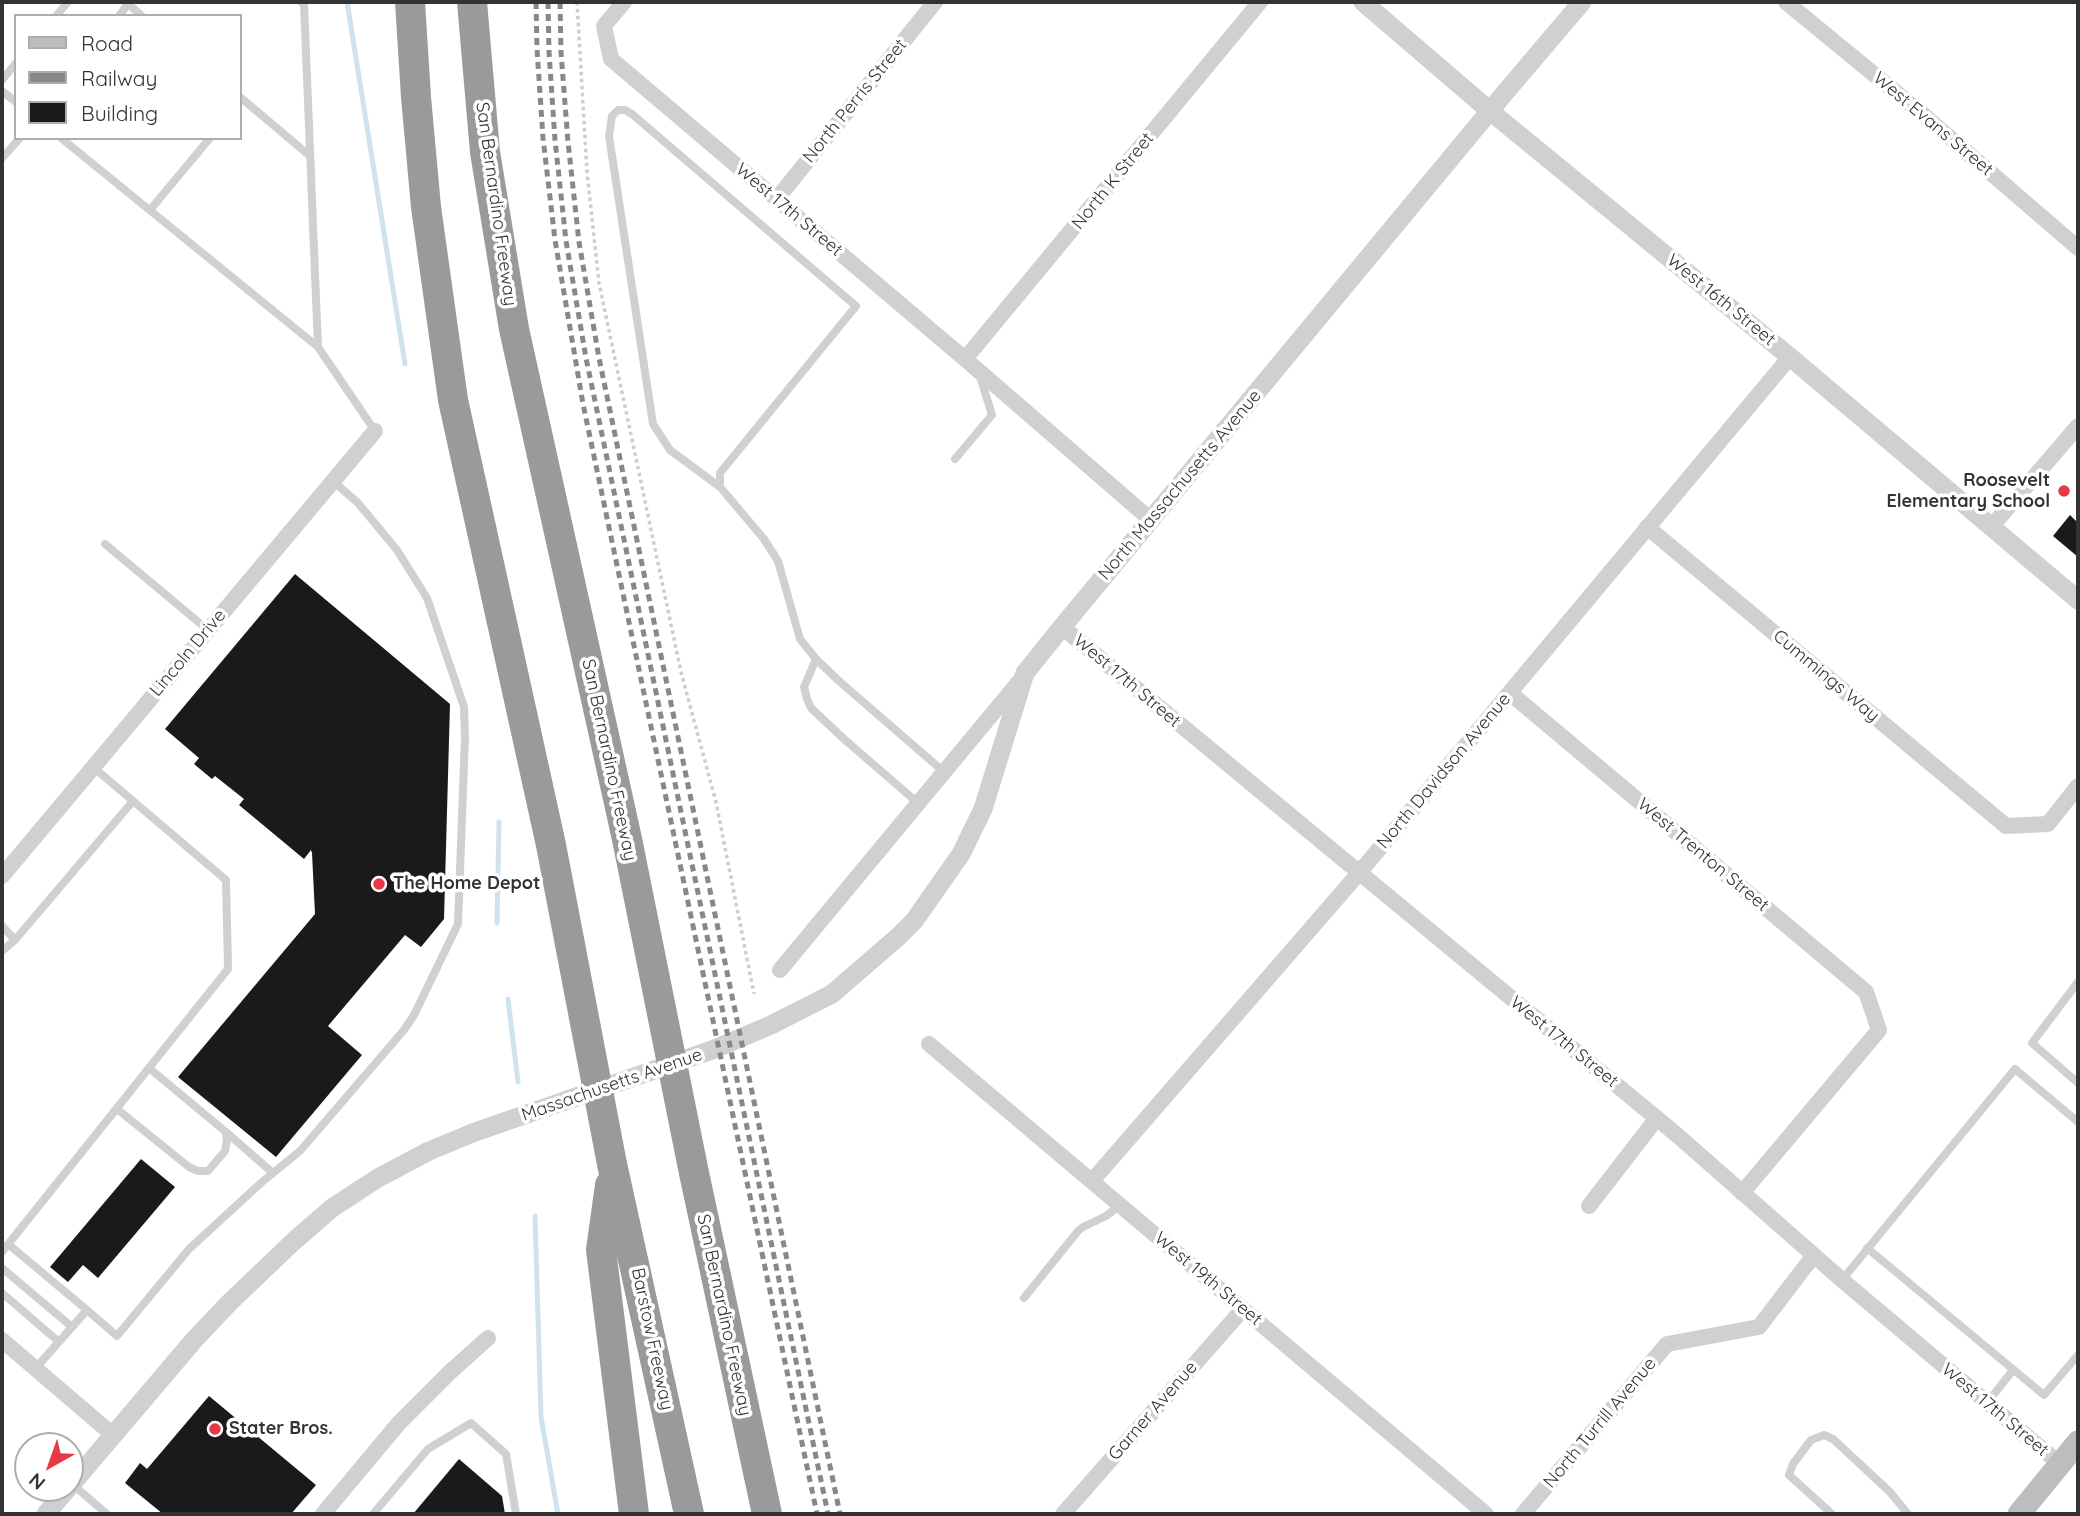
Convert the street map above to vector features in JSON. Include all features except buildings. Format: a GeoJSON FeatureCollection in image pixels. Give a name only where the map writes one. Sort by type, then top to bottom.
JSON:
{"type":"FeatureCollection","features":[{"type":"Feature","properties":{"kind":"highway"},"geometry":{"type":"LineString","coordinates":[[410,2],[426,208],[453,400],[551,845],[612,1164],[601,1250],[635,1514]]}},
{"type":"Feature","properties":{"kind":"highway","name":"San Bernardino Freeway"},"geometry":{"type":"LineString","coordinates":[[472,2],[485,152],[514,328],[627,839],[694,1173],[767,1514]]}},
{"type":"Feature","properties":{"kind":"highway","name":"Barstow Freeway"},"geometry":{"type":"LineString","coordinates":[[612,1164],[690,1514]]}},
{"type":"Feature","properties":{"kind":"main road"},"geometry":{"type":"LineString","coordinates":[[2021,1514],[2078,1442]]}},
{"type":"Feature","properties":{"kind":"street","name":"West 17th Street"},"geometry":{"type":"LineString","coordinates":[[624,2],[604,26],[611,59],[1151,520]]}},
{"type":"Feature","properties":{"kind":"street","name":"North Perris Street"},"geometry":{"type":"LineString","coordinates":[[776,200],[934,2]]}},
{"type":"Feature","properties":{"kind":"street","name":"North K Street"},"geometry":{"type":"LineString","coordinates":[[965,359],[1260,2]]}},
{"type":"Feature","properties":{"kind":"street","name":"West 16th Street"},"geometry":{"type":"LineString","coordinates":[[1363,2],[1490,111],[1790,357],[2078,600]]}},
{"type":"Feature","properties":{"kind":"street","name":"North Massachusetts Avenue"},"geometry":{"type":"LineString","coordinates":[[780,970],[1582,2]]}},
{"type":"Feature","properties":{"kind":"street","name":"West Evans Street"},"geometry":{"type":"LineString","coordinates":[[1786,2],[1927,118],[2078,248]]}},
{"type":"Feature","properties":{"kind":"street","name":"North Davidson Avenue"},"geometry":{"type":"LineString","coordinates":[[1092,1181],[1359,873],[1790,357]]}},
{"type":"Feature","properties":{"kind":"street"},"geometry":{"type":"LineString","coordinates":[[1992,526],[2078,426]]}},
{"type":"Feature","properties":{"kind":"street","name":"Lincoln Drive"},"geometry":{"type":"LineString","coordinates":[[2,876],[375,431]]}},
{"type":"Feature","properties":{"kind":"street","name":"Cummings Way"},"geometry":{"type":"LineString","coordinates":[[1647,527],[2006,826],[2048,824],[2078,786]]}},
{"type":"Feature","properties":{"kind":"street","name":"West 17th Street"},"geometry":{"type":"LineString","coordinates":[[1062,627],[1657,1118],[1842,1280],[2060,1464]]}},
{"type":"Feature","properties":{"kind":"street","name":"Massachusetts Avenue"},"geometry":{"type":"LineString","coordinates":[[84,1469],[229,1303],[293,1241],[332,1208],[378,1178],[419,1156],[475,1132],[712,1050],[771,1025],[832,994],[914,921],[961,854],[983,809],[1025,674]]}},
{"type":"Feature","properties":{"kind":"street","name":"West Trenton Street"},"geometry":{"type":"LineString","coordinates":[[1510,693],[1866,992],[1879,1030],[1742,1193]]}},
{"type":"Feature","properties":{"kind":"street","name":"West 19th Street"},"geometry":{"type":"LineString","coordinates":[[929,1044],[1243,1309],[1475,1511]]}},
{"type":"Feature","properties":{"kind":"street"},"geometry":{"type":"LineString","coordinates":[[1589,1206],[1657,1118]]}},
{"type":"Feature","properties":{"kind":"street","name":"North Turrill Avenue"},"geometry":{"type":"LineString","coordinates":[[1523,1514],[1667,1344],[1759,1327],[1814,1255]]}},
{"type":"Feature","properties":{"kind":"street","name":"Garner Avenue"},"geometry":{"type":"LineString","coordinates":[[1063,1514],[1243,1309]]}},
{"type":"Feature","properties":{"kind":"street"},"geometry":{"type":"LineString","coordinates":[[323,1514],[399,1423],[488,1338]]}},
{"type":"Feature","properties":{"kind":"street"},"geometry":{"type":"LineString","coordinates":[[2,1340],[113,1435]]}},
{"type":"Feature","properties":{"kind":"lane"},"geometry":{"type":"LineString","coordinates":[[302,2],[318,347]]}},
{"type":"Feature","properties":{"kind":"lane"},"geometry":{"type":"LineString","coordinates":[[2,80],[14,66]]}},
{"type":"Feature","properties":{"kind":"lane"},"geometry":{"type":"LineString","coordinates":[[242,100],[310,156]]}},
{"type":"Feature","properties":{"kind":"lane"},"geometry":{"type":"LineString","coordinates":[[720,487],[720,473],[856,306],[632,114],[618,110],[611,116],[609,136],[653,424],[670,450],[720,487],[764,539],[778,561],[800,639],[816,659],[944,772]]}},
{"type":"Feature","properties":{"kind":"lane"},"geometry":{"type":"LineString","coordinates":[[2,158],[18,140]]}},
{"type":"Feature","properties":{"kind":"lane"},"geometry":{"type":"LineString","coordinates":[[63,140],[318,347],[375,431]]}},
{"type":"Feature","properties":{"kind":"lane"},"geometry":{"type":"LineString","coordinates":[[150,210],[208,140]]}},
{"type":"Feature","properties":{"kind":"lane"},"geometry":{"type":"LineString","coordinates":[[955,459],[992,415],[978,370]]}},
{"type":"Feature","properties":{"kind":"lane"},"geometry":{"type":"LineString","coordinates":[[8,1244],[117,1336],[189,1249],[300,1151],[404,1030],[414,1015],[458,923],[464,707],[428,598],[397,550],[358,503],[333,481]]}},
{"type":"Feature","properties":{"kind":"lane"},"geometry":{"type":"LineString","coordinates":[[104,544],[208,630]]}},
{"type":"Feature","properties":{"kind":"lane"},"geometry":{"type":"LineString","coordinates":[[816,659],[804,687],[811,708],[918,803]]}},
{"type":"Feature","properties":{"kind":"lane"},"geometry":{"type":"LineString","coordinates":[[2,1252],[228,969],[226,880],[93,766]]}},
{"type":"Feature","properties":{"kind":"lane"},"geometry":{"type":"LineString","coordinates":[[2,951],[15,940],[133,801]]}},
{"type":"Feature","properties":{"kind":"lane"},"geometry":{"type":"LineString","coordinates":[[2,926],[15,940]]}},
{"type":"Feature","properties":{"kind":"lane"},"geometry":{"type":"LineString","coordinates":[[2078,982],[2032,1044],[2078,1083]]}},
{"type":"Feature","properties":{"kind":"lane"},"geometry":{"type":"LineString","coordinates":[[149,1068],[274,1173]]}},
{"type":"Feature","properties":{"kind":"lane"},"geometry":{"type":"LineString","coordinates":[[1842,1280],[2015,1069],[2078,1122]]}},
{"type":"Feature","properties":{"kind":"lane"},"geometry":{"type":"LineString","coordinates":[[117,1109],[189,1167],[198,1171],[208,1171],[225,1151],[228,1140],[226,1132]]}},
{"type":"Feature","properties":{"kind":"lane"},"geometry":{"type":"LineString","coordinates":[[1024,1298],[1078,1231],[1120,1205]]}},
{"type":"Feature","properties":{"kind":"lane"},"geometry":{"type":"LineString","coordinates":[[1867,1248],[2044,1395],[2078,1355]]}},
{"type":"Feature","properties":{"kind":"lane"},"geometry":{"type":"LineString","coordinates":[[2,1268],[72,1327]]}},
{"type":"Feature","properties":{"kind":"lane"},"geometry":{"type":"LineString","coordinates":[[2,1293],[59,1342]]}},
{"type":"Feature","properties":{"kind":"lane"},"geometry":{"type":"LineString","coordinates":[[36,1369],[87,1310]]}},
{"type":"Feature","properties":{"kind":"lane"},"geometry":{"type":"LineString","coordinates":[[1987,1403],[2014,1370]]}},
{"type":"Feature","properties":{"kind":"lane"},"geometry":{"type":"LineString","coordinates":[[373,1514],[428,1450],[471,1423],[506,1454],[516,1514]]}},
{"type":"Feature","properties":{"kind":"lane"},"geometry":{"type":"LineString","coordinates":[[1832,1514],[1789,1475],[1793,1464],[1811,1440],[1825,1435],[1833,1439],[1890,1492],[1908,1514]]}},
{"type":"Feature","properties":{"kind":"lane"},"geometry":{"type":"LineString","coordinates":[[84,1497],[107,1514]]}},
{"type":"Feature","properties":{"kind":"path"},"geometry":{"type":"LineString","coordinates":[[577,2],[587,172],[599,283],[681,672],[716,802],[754,995]]}},
{"type":"Feature","properties":{"kind":"waterway"},"geometry":{"type":"LineString","coordinates":[[347,2],[405,364]]}},
{"type":"Feature","properties":{"kind":"waterway"},"geometry":{"type":"LineString","coordinates":[[497,923],[499,822]]}},
{"type":"Feature","properties":{"kind":"waterway"},"geometry":{"type":"LineString","coordinates":[[508,999],[518,1082]]}},
{"type":"Feature","properties":{"kind":"waterway"},"geometry":{"type":"LineString","coordinates":[[535,1216],[541,1417],[558,1514]]}},
{"type":"Feature","properties":{"kind":"railway"},"geometry":{"type":"LineString","coordinates":[[536,2],[543,138],[555,240],[583,404],[817,1514]]}},
{"type":"Feature","properties":{"kind":"railway"},"geometry":{"type":"LineString","coordinates":[[548,2],[555,140],[566,241],[586,358],[828,1514]]}},
{"type":"Feature","properties":{"kind":"railway"},"geometry":{"type":"LineString","coordinates":[[560,2],[568,142],[579,242],[599,358],[840,1514]]}},
{"type":"Feature","properties":{"kind":"place","name":"Roosevelt Elementary School"},"geometry":{"type":"Point","coordinates":[2064,491]}},
{"type":"Feature","properties":{"kind":"place","name":"The Home Depot"},"geometry":{"type":"Point","coordinates":[379,884]}},
{"type":"Feature","properties":{"kind":"place","name":"Stater Bros."},"geometry":{"type":"Point","coordinates":[215,1429]}}]}
